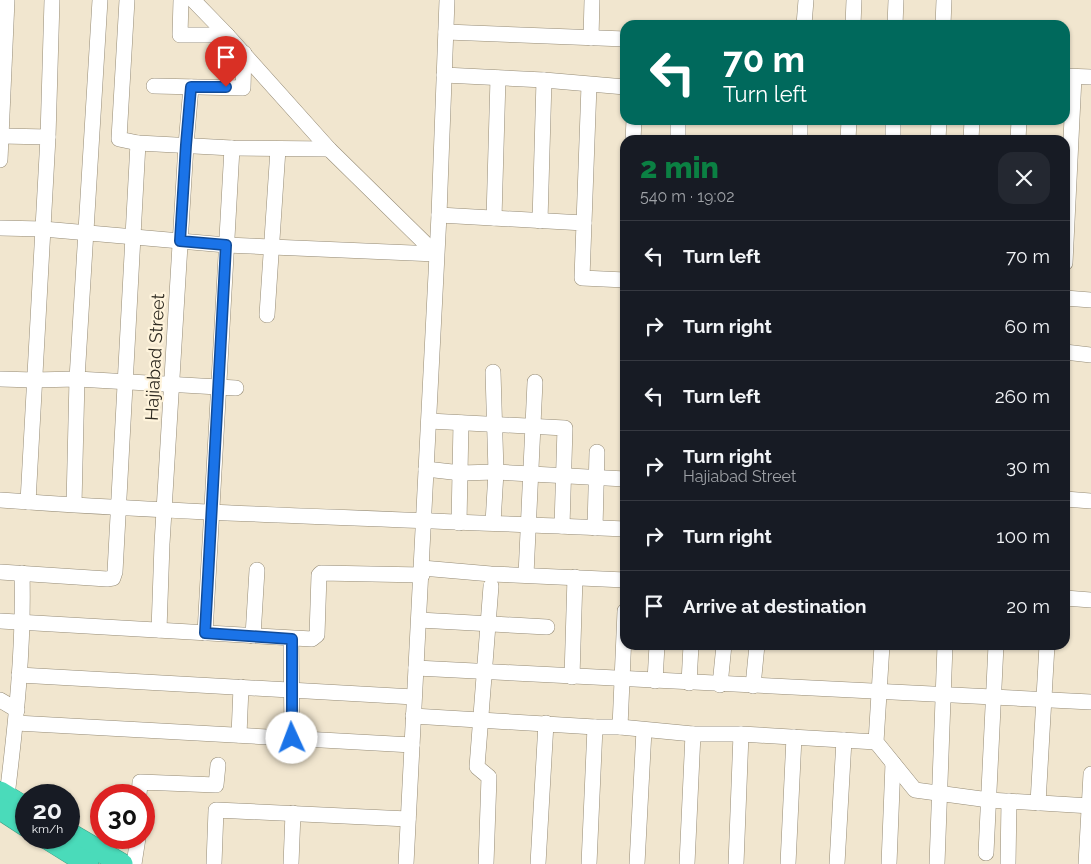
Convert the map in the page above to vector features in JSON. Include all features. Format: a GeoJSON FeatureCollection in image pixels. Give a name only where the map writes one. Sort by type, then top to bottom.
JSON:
{"type":"FeatureCollection","features":[{"type":"Feature","properties":{"kind":"highway"},"geometry":{"type":"LineString","coordinates":[[2,799],[15,804]]}},
{"type":"Feature","properties":{"kind":"highway"},"geometry":{"type":"LineString","coordinates":[[2,799],[15,814]]}},
{"type":"Feature","properties":{"kind":"highway"},"geometry":{"type":"LineString","coordinates":[[80,839],[122,864]]}},
{"type":"Feature","properties":{"kind":"highway"},"geometry":{"type":"LineString","coordinates":[[64,849],[88,864]]}},
{"type":"Feature","properties":{"kind":"street"},"geometry":{"type":"LineString","coordinates":[[0,160],[7,0]]}},
{"type":"Feature","properties":{"kind":"street"},"geometry":{"type":"LineString","coordinates":[[28,502],[48,137],[52,0]]}},
{"type":"Feature","properties":{"kind":"street"},"geometry":{"type":"LineString","coordinates":[[74,504],[77,379],[100,0]]}},
{"type":"Feature","properties":{"kind":"street"},"geometry":{"type":"LineString","coordinates":[[118,139],[127,0]]}},
{"type":"Feature","properties":{"kind":"street"},"geometry":{"type":"LineString","coordinates":[[181,0],[180,35],[227,35]]}},
{"type":"Feature","properties":{"kind":"street"},"geometry":{"type":"LineString","coordinates":[[192,0],[244,53],[329,149],[436,254]]}},
{"type":"Feature","properties":{"kind":"street"},"geometry":{"type":"LineString","coordinates":[[406,864],[439,215],[447,0]]}},
{"type":"Feature","properties":{"kind":"street"},"geometry":{"type":"LineString","coordinates":[[590,38],[592,0]]}},
{"type":"Feature","properties":{"kind":"street"},"geometry":{"type":"LineString","coordinates":[[804,20],[806,0]]}},
{"type":"Feature","properties":{"kind":"street"},"geometry":{"type":"LineString","coordinates":[[853,20],[854,0]]}},
{"type":"Feature","properties":{"kind":"street"},"geometry":{"type":"LineString","coordinates":[[895,20],[896,0]]}},
{"type":"Feature","properties":{"kind":"street"},"geometry":{"type":"LineString","coordinates":[[943,20],[944,0]]}},
{"type":"Feature","properties":{"kind":"street"},"geometry":{"type":"LineString","coordinates":[[446,32],[620,39]]}},
{"type":"Feature","properties":{"kind":"street"},"geometry":{"type":"LineString","coordinates":[[154,86],[243,88],[244,53]]}},
{"type":"Feature","properties":{"kind":"street"},"geometry":{"type":"LineString","coordinates":[[444,75],[544,80],[620,87]]}},
{"type":"Feature","properties":{"kind":"street"},"geometry":{"type":"LineString","coordinates":[[1070,76],[1091,78]]}},
{"type":"Feature","properties":{"kind":"street"},"geometry":{"type":"LineString","coordinates":[[494,218],[498,78]]}},
{"type":"Feature","properties":{"kind":"street"},"geometry":{"type":"LineString","coordinates":[[540,221],[544,80]]}},
{"type":"Feature","properties":{"kind":"street"},"geometry":{"type":"LineString","coordinates":[[589,85],[582,278],[620,280]]}},
{"type":"Feature","properties":{"kind":"street","name":"Hajiabad Street"},"geometry":{"type":"LineString","coordinates":[[158,630],[180,241],[191,87]]}},
{"type":"Feature","properties":{"kind":"street"},"geometry":{"type":"LineString","coordinates":[[2,136],[48,137]]}},
{"type":"Feature","properties":{"kind":"street"},"geometry":{"type":"LineString","coordinates":[[92,139],[118,139],[138,143],[232,148],[329,149]]}},
{"type":"Feature","properties":{"kind":"street"},"geometry":{"type":"LineString","coordinates":[[0,572],[107,579],[113,578],[115,572],[117,506],[138,143]]}},
{"type":"Feature","properties":{"kind":"street"},"geometry":{"type":"LineString","coordinates":[[205,633],[232,148]]}},
{"type":"Feature","properties":{"kind":"street"},"geometry":{"type":"LineString","coordinates":[[267,315],[278,149]]}},
{"type":"Feature","properties":{"kind":"street"},"geometry":{"type":"LineString","coordinates":[[439,215],[584,223]]}},
{"type":"Feature","properties":{"kind":"street"},"geometry":{"type":"LineString","coordinates":[[0,228],[43,229],[226,245],[436,254]]}},
{"type":"Feature","properties":{"kind":"street"},"geometry":{"type":"LineString","coordinates":[[1070,298],[1091,300]]}},
{"type":"Feature","properties":{"kind":"street"},"geometry":{"type":"LineString","coordinates":[[1070,353],[1091,355]]}},
{"type":"Feature","properties":{"kind":"street"},"geometry":{"type":"LineString","coordinates":[[493,372],[496,472],[493,524]]}},
{"type":"Feature","properties":{"kind":"street"},"geometry":{"type":"LineString","coordinates":[[0,379],[77,379],[236,388]]}},
{"type":"Feature","properties":{"kind":"street"},"geometry":{"type":"LineString","coordinates":[[526,575],[535,382]]}},
{"type":"Feature","properties":{"kind":"street"},"geometry":{"type":"LineString","coordinates":[[428,421],[565,428],[562,526]]}},
{"type":"Feature","properties":{"kind":"street"},"geometry":{"type":"LineString","coordinates":[[459,522],[462,423]]}},
{"type":"Feature","properties":{"kind":"street"},"geometry":{"type":"LineString","coordinates":[[595,528],[597,452]]}},
{"type":"Feature","properties":{"kind":"street"},"geometry":{"type":"LineString","coordinates":[[426,469],[461,473],[496,472],[620,480]]}},
{"type":"Feature","properties":{"kind":"street"},"geometry":{"type":"LineString","coordinates":[[1070,499],[1091,501]]}},
{"type":"Feature","properties":{"kind":"street"},"geometry":{"type":"LineString","coordinates":[[0,500],[423,522],[620,529]]}},
{"type":"Feature","properties":{"kind":"street"},"geometry":{"type":"LineString","coordinates":[[253,636],[257,570]]}},
{"type":"Feature","properties":{"kind":"street"},"geometry":{"type":"LineString","coordinates":[[0,622],[312,639],[317,635],[319,574],[321,573],[422,571],[620,580]]}},
{"type":"Feature","properties":{"kind":"street"},"geometry":{"type":"LineString","coordinates":[[2,799],[16,716],[23,622],[22,573]]}},
{"type":"Feature","properties":{"kind":"street"},"geometry":{"type":"LineString","coordinates":[[572,677],[575,577]]}},
{"type":"Feature","properties":{"kind":"street"},"geometry":{"type":"LineString","coordinates":[[486,864],[489,778],[477,767],[490,586]]}},
{"type":"Feature","properties":{"kind":"street"},"geometry":{"type":"LineString","coordinates":[[1070,598],[1091,600]]}},
{"type":"Feature","properties":{"kind":"street"},"geometry":{"type":"LineString","coordinates":[[419,620],[547,627]]}},
{"type":"Feature","properties":{"kind":"street"},"geometry":{"type":"LineString","coordinates":[[292,639],[292,738]]}},
{"type":"Feature","properties":{"kind":"street"},"geometry":{"type":"LineString","coordinates":[[620,727],[623,650]]}},
{"type":"Feature","properties":{"kind":"street"},"geometry":{"type":"LineString","coordinates":[[656,681],[657,650]]}},
{"type":"Feature","properties":{"kind":"street"},"geometry":{"type":"LineString","coordinates":[[689,683],[691,650]]}},
{"type":"Feature","properties":{"kind":"street"},"geometry":{"type":"LineString","coordinates":[[720,685],[724,650]]}},
{"type":"Feature","properties":{"kind":"street"},"geometry":{"type":"LineString","coordinates":[[753,686],[757,650]]}},
{"type":"Feature","properties":{"kind":"street"},"geometry":{"type":"LineString","coordinates":[[882,650],[876,742],[915,790],[940,795],[989,800],[1090,805]]}},
{"type":"Feature","properties":{"kind":"street"},"geometry":{"type":"LineString","coordinates":[[937,864],[945,650]]}},
{"type":"Feature","properties":{"kind":"street"},"geometry":{"type":"LineString","coordinates":[[986,853],[996,650]]}},
{"type":"Feature","properties":{"kind":"street"},"geometry":{"type":"LineString","coordinates":[[1038,803],[1047,650]]}},
{"type":"Feature","properties":{"kind":"street"},"geometry":{"type":"LineString","coordinates":[[416,668],[720,685],[1091,702]]}},
{"type":"Feature","properties":{"kind":"street"},"geometry":{"type":"LineString","coordinates":[[19,675],[414,697]]}},
{"type":"Feature","properties":{"kind":"street"},"geometry":{"type":"LineString","coordinates":[[239,735],[240,687]]}},
{"type":"Feature","properties":{"kind":"street"},"geometry":{"type":"LineString","coordinates":[[0,700],[16,716],[239,735],[412,745]]}},
{"type":"Feature","properties":{"kind":"street"},"geometry":{"type":"LineString","coordinates":[[414,716],[620,727],[693,734],[742,734],[876,742]]}},
{"type":"Feature","properties":{"kind":"street"},"geometry":{"type":"LineString","coordinates":[[538,864],[546,723]]}},
{"type":"Feature","properties":{"kind":"street"},"geometry":{"type":"LineString","coordinates":[[589,864],[595,727]]}},
{"type":"Feature","properties":{"kind":"street"},"geometry":{"type":"LineString","coordinates":[[637,864],[644,730]]}},
{"type":"Feature","properties":{"kind":"street"},"geometry":{"type":"LineString","coordinates":[[687,864],[693,734]]}},
{"type":"Feature","properties":{"kind":"street"},"geometry":{"type":"LineString","coordinates":[[736,864],[742,734]]}},
{"type":"Feature","properties":{"kind":"street"},"geometry":{"type":"LineString","coordinates":[[788,864],[794,737]]}},
{"type":"Feature","properties":{"kind":"street"},"geometry":{"type":"LineString","coordinates":[[837,864],[844,740]]}},
{"type":"Feature","properties":{"kind":"street"},"geometry":{"type":"LineString","coordinates":[[888,864],[893,763]]}},
{"type":"Feature","properties":{"kind":"street"},"geometry":{"type":"LineString","coordinates":[[214,864],[218,765]]}},
{"type":"Feature","properties":{"kind":"street"},"geometry":{"type":"LineString","coordinates":[[1086,864],[1091,774]]}},
{"type":"Feature","properties":{"kind":"street"},"geometry":{"type":"LineString","coordinates":[[140,784],[140,782],[216,785]]}},
{"type":"Feature","properties":{"kind":"street"},"geometry":{"type":"LineString","coordinates":[[1008,864],[1009,801]]}},
{"type":"Feature","properties":{"kind":"street"},"geometry":{"type":"LineString","coordinates":[[216,810],[293,812],[408,819]]}},
{"type":"Feature","properties":{"kind":"street"},"geometry":{"type":"LineString","coordinates":[[291,864],[293,812]]}},
{"type":"Feature","properties":{"kind":"street"},"geometry":{"type":"LineString","coordinates":[[134,864],[136,849]]}},
{"type":"Feature","properties":{"kind":"route"},"geometry":{"type":"LineString","coordinates":[[226,87],[191,87],[180,241],[226,245],[205,633],[292,639],[292,738]]}}]}
